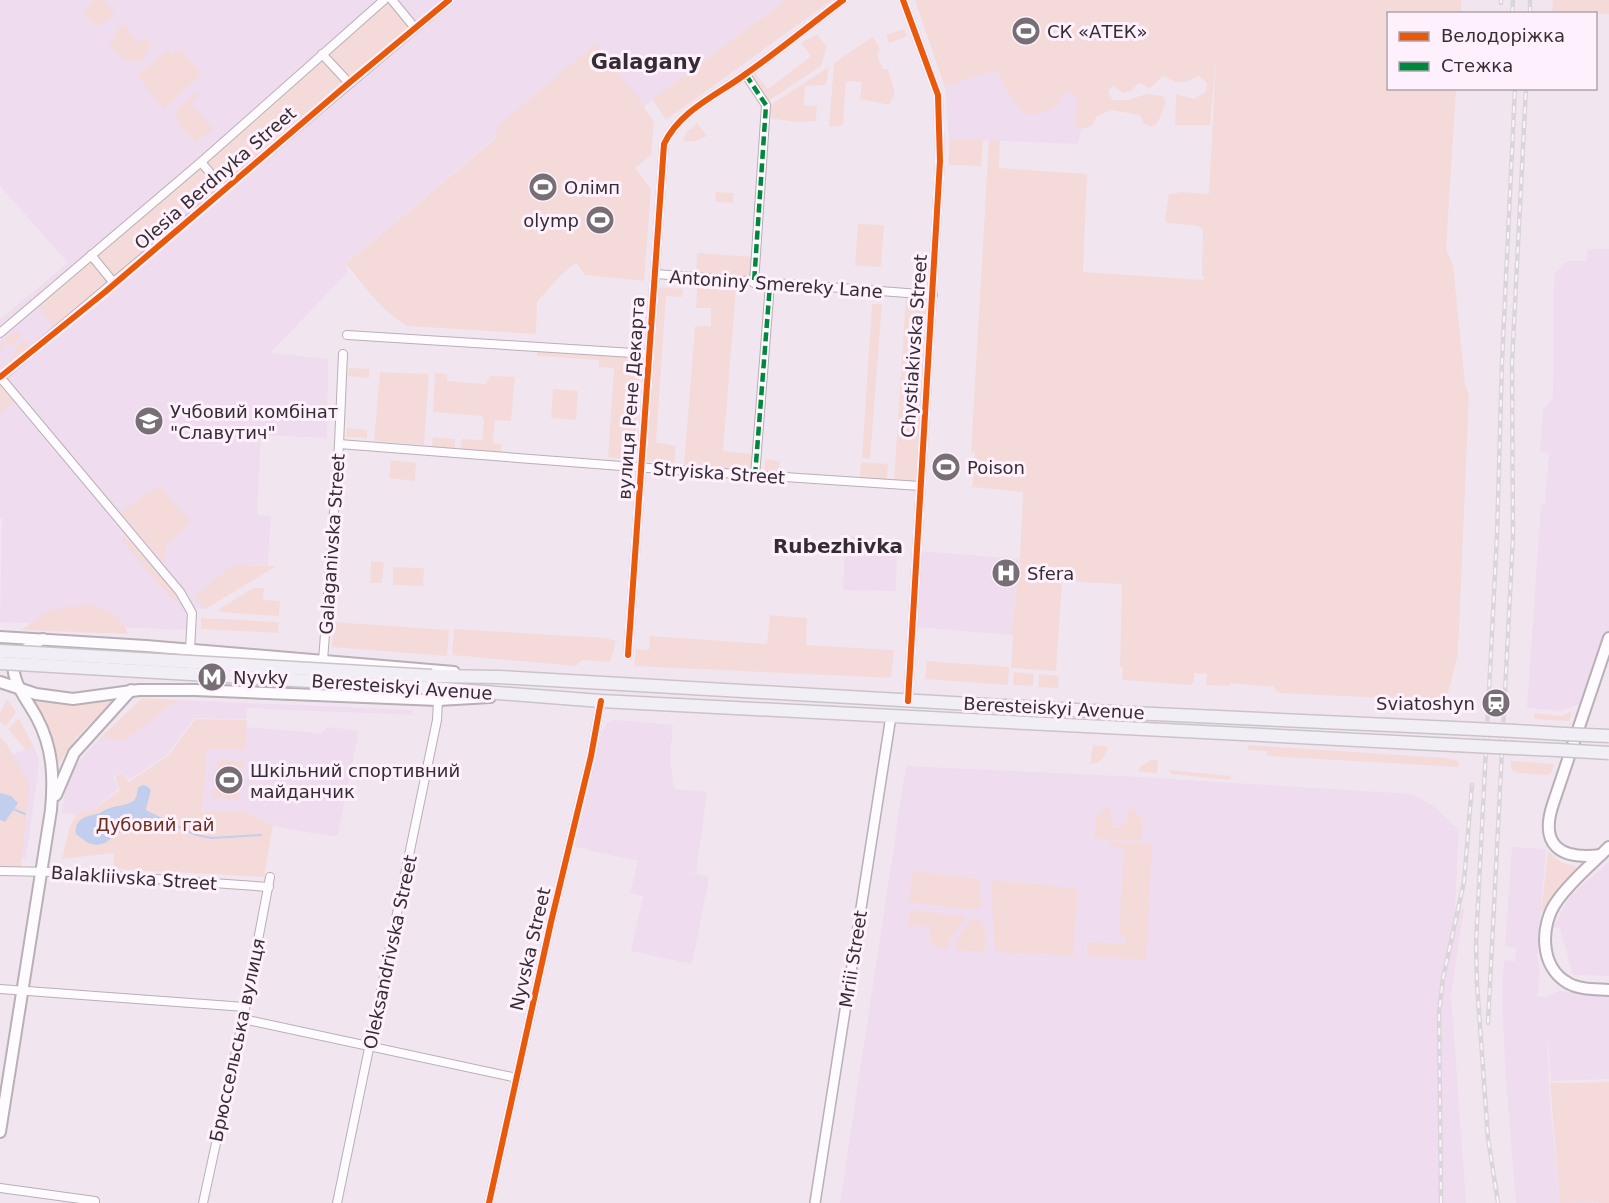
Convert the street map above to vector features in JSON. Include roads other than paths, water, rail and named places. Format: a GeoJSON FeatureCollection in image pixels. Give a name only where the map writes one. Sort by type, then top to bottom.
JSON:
{"type":"FeatureCollection","features":[{"type":"Feature","properties":{"kind":"main road"},"geometry":{"type":"LineString","coordinates":[[0,637],[43,639]]}},
{"type":"Feature","properties":{"kind":"main road","name":"Beresteiskyi Avenue"},"geometry":{"type":"LineString","coordinates":[[43,639],[499,677],[908,701],[1609,736]]}},
{"type":"Feature","properties":{"kind":"main road"},"geometry":{"type":"LineString","coordinates":[[0,1132],[51,810],[53,778],[51,753],[37,718],[17,687],[13,663],[16,656],[30,645],[43,639]]}},
{"type":"Feature","properties":{"kind":"main road"},"geometry":{"type":"LineString","coordinates":[[1605,851],[1585,857],[1568,854],[1553,842],[1547,826],[1609,639]]}},
{"type":"Feature","properties":{"kind":"main road"},"geometry":{"type":"LineString","coordinates":[[146,646],[163,658]]}},
{"type":"Feature","properties":{"kind":"main road"},"geometry":{"type":"LineString","coordinates":[[183,660],[192,650]]}},
{"type":"Feature","properties":{"kind":"main road","name":"Beresteiskyi Avenue"},"geometry":{"type":"LineString","coordinates":[[0,651],[432,682],[517,695],[601,701],[1609,753]]}},
{"type":"Feature","properties":{"kind":"main road","name":"Beresteiskyi Avenue"},"geometry":{"type":"LineString","coordinates":[[0,663],[432,682],[499,677]]}},
{"type":"Feature","properties":{"kind":"main road"},"geometry":{"type":"LineString","coordinates":[[153,690],[164,679]]}},
{"type":"Feature","properties":{"kind":"main road"},"geometry":{"type":"LineString","coordinates":[[182,680],[195,690]]}},
{"type":"Feature","properties":{"kind":"main road"},"geometry":{"type":"LineString","coordinates":[[0,682],[17,687]]}},
{"type":"Feature","properties":{"kind":"main road","name":"Beresteiskyi Avenue"},"geometry":{"type":"LineString","coordinates":[[17,687],[51,697],[73,699],[131,690],[195,690],[438,700],[517,695]]}},
{"type":"Feature","properties":{"kind":"main road"},"geometry":{"type":"LineString","coordinates":[[51,810],[65,769],[74,753],[131,690]]}},
{"type":"Feature","properties":{"kind":"main road"},"geometry":{"type":"LineString","coordinates":[[1605,851],[1556,902],[1548,920],[1545,936],[1551,964],[1563,980],[1588,989],[1609,990]]}},
{"type":"Feature","properties":{"kind":"street","name":"Olesia Berdnyka Street"},"geometry":{"type":"LineString","coordinates":[[0,333],[201,162],[384,0]]}},
{"type":"Feature","properties":{"kind":"street"},"geometry":{"type":"LineString","coordinates":[[392,0],[415,28]]}},
{"type":"Feature","properties":{"kind":"street","name":"Olesia Berdnyka Street"},"geometry":{"type":"LineString","coordinates":[[0,378],[449,0]]}},
{"type":"Feature","properties":{"kind":"street"},"geometry":{"type":"LineString","coordinates":[[754,283],[766,105],[746,75],[843,0]]}},
{"type":"Feature","properties":{"kind":"street","name":"Chystiakivska Street"},"geometry":{"type":"LineString","coordinates":[[903,0],[938,95],[940,161],[908,701]]}},
{"type":"Feature","properties":{"kind":"street"},"geometry":{"type":"LineString","coordinates":[[322,54],[349,83]]}},
{"type":"Feature","properties":{"kind":"street","name":"вулиця Рене Декарта"},"geometry":{"type":"LineString","coordinates":[[628,655],[664,144],[669,132],[688,113],[746,75]]}},
{"type":"Feature","properties":{"kind":"street","name":"Olesia Berdnyka Street"},"geometry":{"type":"LineString","coordinates":[[201,162],[224,189]]}},
{"type":"Feature","properties":{"kind":"street"},"geometry":{"type":"LineString","coordinates":[[91,255],[114,284]]}},
{"type":"Feature","properties":{"kind":"street","name":"Antoniny Smereky Lane"},"geometry":{"type":"LineString","coordinates":[[656,274],[933,295]]}},
{"type":"Feature","properties":{"kind":"street"},"geometry":{"type":"LineString","coordinates":[[755,476],[770,284]]}},
{"type":"Feature","properties":{"kind":"street"},"geometry":{"type":"LineString","coordinates":[[347,335],[649,354]]}},
{"type":"Feature","properties":{"kind":"street","name":"Galaganivska Street"},"geometry":{"type":"LineString","coordinates":[[323,662],[339,444],[342,354]]}},
{"type":"Feature","properties":{"kind":"street"},"geometry":{"type":"LineString","coordinates":[[0,378],[180,592],[192,613],[192,650]]}},
{"type":"Feature","properties":{"kind":"street","name":"Stryiska Street"},"geometry":{"type":"LineString","coordinates":[[339,444],[640,468],[920,486]]}},
{"type":"Feature","properties":{"kind":"street","name":"Oleksandrivska Street"},"geometry":{"type":"LineString","coordinates":[[337,1203],[437,720],[438,700]]}},
{"type":"Feature","properties":{"kind":"street","name":"Nyvska Street"},"geometry":{"type":"LineString","coordinates":[[489,1203],[552,915],[591,756],[601,701]]}},
{"type":"Feature","properties":{"kind":"street","name":"Mriii Street"},"geometry":{"type":"LineString","coordinates":[[815,1203],[891,716]]}},
{"type":"Feature","properties":{"kind":"street","name":"Balakliivska Street"},"geometry":{"type":"LineString","coordinates":[[0,871],[269,886]]}},
{"type":"Feature","properties":{"kind":"street","name":"Брюссельська вулиця"},"geometry":{"type":"LineString","coordinates":[[203,1203],[243,1019],[270,878]]}},
{"type":"Feature","properties":{"kind":"street"},"geometry":{"type":"LineString","coordinates":[[0,989],[245,1007]]}},
{"type":"Feature","properties":{"kind":"street"},"geometry":{"type":"LineString","coordinates":[[243,1019],[516,1078]]}},
{"type":"Feature","properties":{"kind":"street"},"geometry":{"type":"LineString","coordinates":[[0,1188],[95,1201],[95,1203]]}},
{"type":"Feature","properties":{"kind":"water"},"geometry":{"type":"Polygon","coordinates":[[[142,785],[151,790],[146,809],[148,814],[178,827],[153,825],[118,833],[105,843],[97,845],[88,843],[76,834],[77,825],[81,820],[131,803],[137,795],[138,788],[142,785]]]}},
{"type":"Feature","properties":{"kind":"water"},"geometry":{"type":"Polygon","coordinates":[[[0,793],[11,796],[18,803],[5,822],[0,820],[0,793]]]}},
{"type":"Feature","properties":{"kind":"waterway"},"geometry":{"type":"LineString","coordinates":[[11,808],[25,814]]}},
{"type":"Feature","properties":{"kind":"waterway"},"geometry":{"type":"LineString","coordinates":[[147,812],[196,835],[212,838],[261,835]]}},
{"type":"Feature","properties":{"kind":"railway"},"geometry":{"type":"LineString","coordinates":[[1512,12],[1513,0]]}},
{"type":"Feature","properties":{"kind":"railway"},"geometry":{"type":"LineString","coordinates":[[1530,0],[1530,12]]}},
{"type":"Feature","properties":{"kind":"railway"},"geometry":{"type":"LineString","coordinates":[[1498,1203],[1488,1138],[1476,943],[1497,535],[1502,362],[1515,90]]}},
{"type":"Feature","properties":{"kind":"railway"},"geometry":{"type":"LineString","coordinates":[[1488,1023],[1513,536],[1512,363],[1526,90]]}},
{"type":"Feature","properties":{"kind":"railway"},"geometry":{"type":"LineString","coordinates":[[1441,1203],[1439,1013],[1443,978],[1464,882],[1472,785]]}},
{"type":"Feature","properties":{"kind":"place","name":"СК «АТЕК»"},"geometry":{"type":"Point","coordinates":[1026,31]}},
{"type":"Feature","properties":{"kind":"place","name":"Олімп"},"geometry":{"type":"Point","coordinates":[543,187]}},
{"type":"Feature","properties":{"kind":"place","name":"olymp"},"geometry":{"type":"Point","coordinates":[600,220]}},
{"type":"Feature","properties":{"kind":"place","name":"Учбовий комбінат \"Славутич\""},"geometry":{"type":"Point","coordinates":[149,421]}},
{"type":"Feature","properties":{"kind":"place","name":"Poison"},"geometry":{"type":"Point","coordinates":[946,467]}},
{"type":"Feature","properties":{"kind":"place","name":"Sfera"},"geometry":{"type":"Point","coordinates":[1006,573]}},
{"type":"Feature","properties":{"kind":"place","name":"Nyvky"},"geometry":{"type":"Point","coordinates":[212,677]}},
{"type":"Feature","properties":{"kind":"place","name":"Sviatoshyn"},"geometry":{"type":"Point","coordinates":[1496,703]}},
{"type":"Feature","properties":{"kind":"place","name":"Шкільний спортивний майданчик"},"geometry":{"type":"Point","coordinates":[229,780]}},
{"type":"Feature","properties":{"kind":"district","name":"Galagany"},"geometry":{"type":"Point","coordinates":[646,62]}},
{"type":"Feature","properties":{"kind":"district","name":"Rubezhivka"},"geometry":{"type":"Point","coordinates":[838,546]}},
{"type":"Feature","properties":{"kind":"park label","name":"Дубовий гай"},"geometry":{"type":"Point","coordinates":[155,824]}}]}
